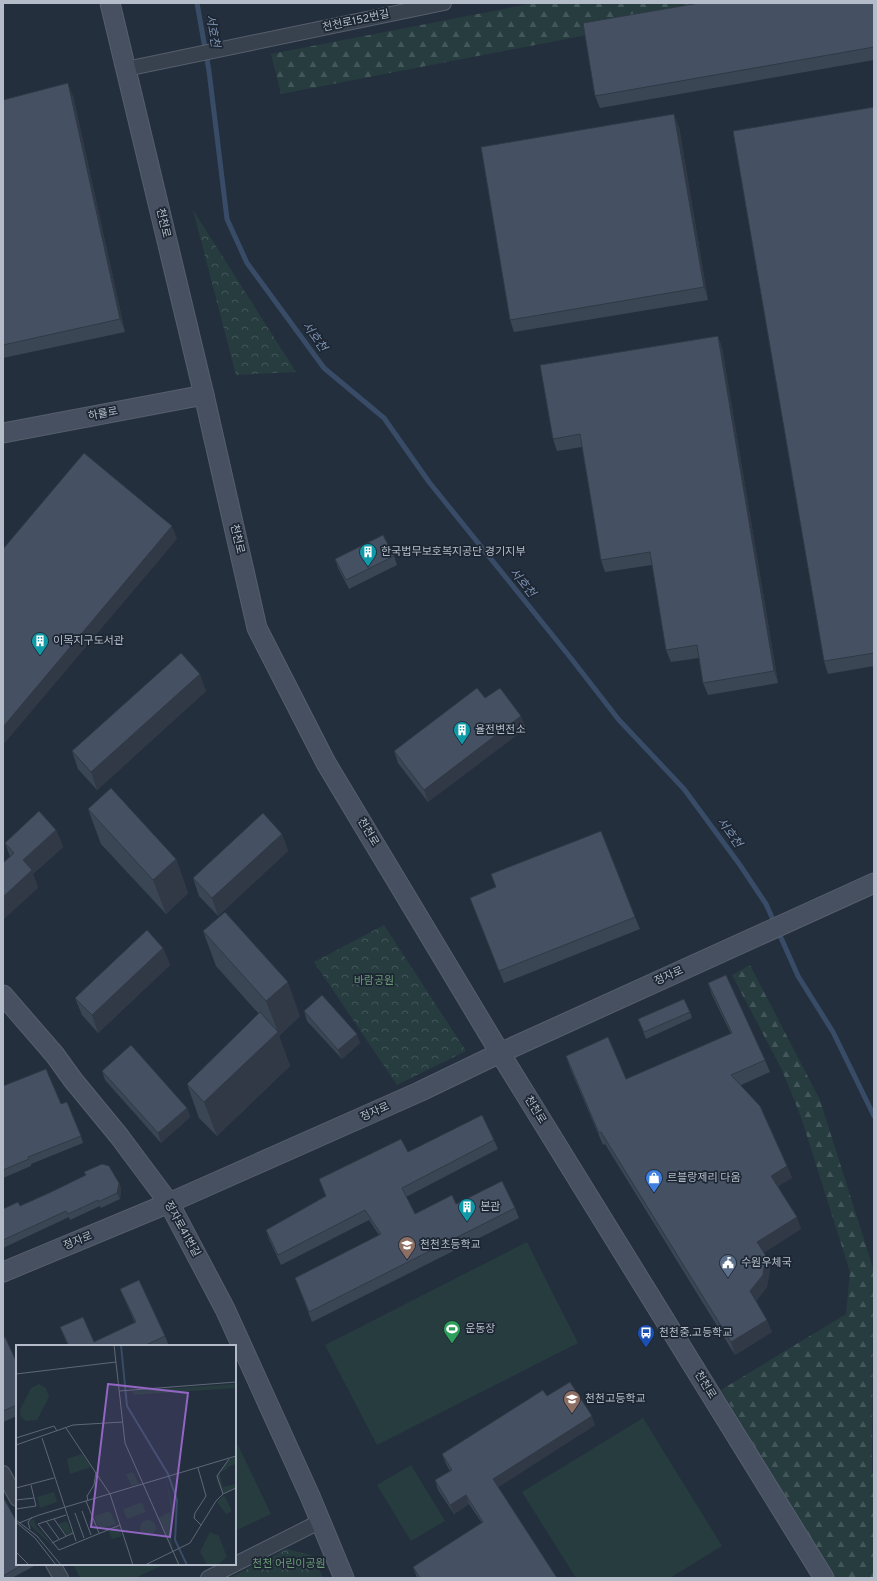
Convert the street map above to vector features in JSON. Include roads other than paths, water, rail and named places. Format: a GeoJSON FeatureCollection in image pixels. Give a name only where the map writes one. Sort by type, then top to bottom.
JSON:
{"type":"FeatureCollection","features":[{"type":"Feature","properties":{"kind":"street","name":"천천로"},"geometry":{"type":"LineString","coordinates":[[110,3],[204,395],[257,628],[326,763],[500,1053],[824,1578]]}},
{"type":"Feature","properties":{"kind":"street","name":"천천로152번길"},"geometry":{"type":"LineString","coordinates":[[126,69],[444,3]]}},
{"type":"Feature","properties":{"kind":"street","name":"하률로"},"geometry":{"type":"LineString","coordinates":[[3,433],[204,395]]}},
{"type":"Feature","properties":{"kind":"street","name":"정자로"},"geometry":{"type":"LineString","coordinates":[[3,1272],[169,1203],[419,1092],[500,1053],[874,883]]}},
{"type":"Feature","properties":{"kind":"street","name":"정자로41번길"},"geometry":{"type":"LineString","coordinates":[[3,995],[55,1055],[73,1080],[119,1136],[169,1203],[225,1309],[310,1496],[344,1578]]}},
{"type":"Feature","properties":{"kind":"street"},"geometry":{"type":"LineString","coordinates":[[3,1473],[16,1497]]}},
{"type":"Feature","properties":{"kind":"street"},"geometry":{"type":"LineString","coordinates":[[236,1564],[320,1522]]}},
{"type":"Feature","properties":{"kind":"street"},"geometry":{"type":"LineString","coordinates":[[54,1565],[61,1578]]}},
{"type":"Feature","properties":{"kind":"street"},"geometry":{"type":"LineString","coordinates":[[208,1578],[234,1565]]}},
{"type":"Feature","properties":{"kind":"waterway","name":"서호천"},"geometry":{"type":"LineString","coordinates":[[197,3],[209,71],[227,219],[247,263],[324,368],[384,418],[429,482],[619,720],[684,789],[740,865],[766,904],[775,924]]}},
{"type":"Feature","properties":{"kind":"waterway","name":"서호천"},"geometry":{"type":"LineString","coordinates":[[778,931],[798,976],[833,1032],[874,1116]]}},
{"type":"Feature","properties":{"kind":"place","name":"한국법무보호복지공단 경기지부"},"geometry":{"type":"Point","coordinates":[368,567]}},
{"type":"Feature","properties":{"kind":"place","name":"이목지구도서관"},"geometry":{"type":"Point","coordinates":[40,656]}},
{"type":"Feature","properties":{"kind":"place","name":"율전변전소"},"geometry":{"type":"Point","coordinates":[462,745]}},
{"type":"Feature","properties":{"kind":"place","name":"르블랑제리 다움"},"geometry":{"type":"Point","coordinates":[654,1193]}},
{"type":"Feature","properties":{"kind":"place","name":"본관"},"geometry":{"type":"Point","coordinates":[467,1222]}},
{"type":"Feature","properties":{"kind":"place","name":"천천초등학교"},"geometry":{"type":"Point","coordinates":[407,1260]}},
{"type":"Feature","properties":{"kind":"place","name":"수원우체국"},"geometry":{"type":"Point","coordinates":[728,1278]}},
{"type":"Feature","properties":{"kind":"place","name":"운동장"},"geometry":{"type":"Point","coordinates":[452,1344]}},
{"type":"Feature","properties":{"kind":"place","name":"천천중.고등학교"},"geometry":{"type":"Point","coordinates":[646,1348]}},
{"type":"Feature","properties":{"kind":"place","name":"천천고등학교"},"geometry":{"type":"Point","coordinates":[572,1414]}},
{"type":"Feature","properties":{"kind":"park label","name":"바람공원"},"geometry":{"type":"Point","coordinates":[374,981]}},
{"type":"Feature","properties":{"kind":"park label","name":"천천 어린이공원"},"geometry":{"type":"Point","coordinates":[289,1564]}}]}
